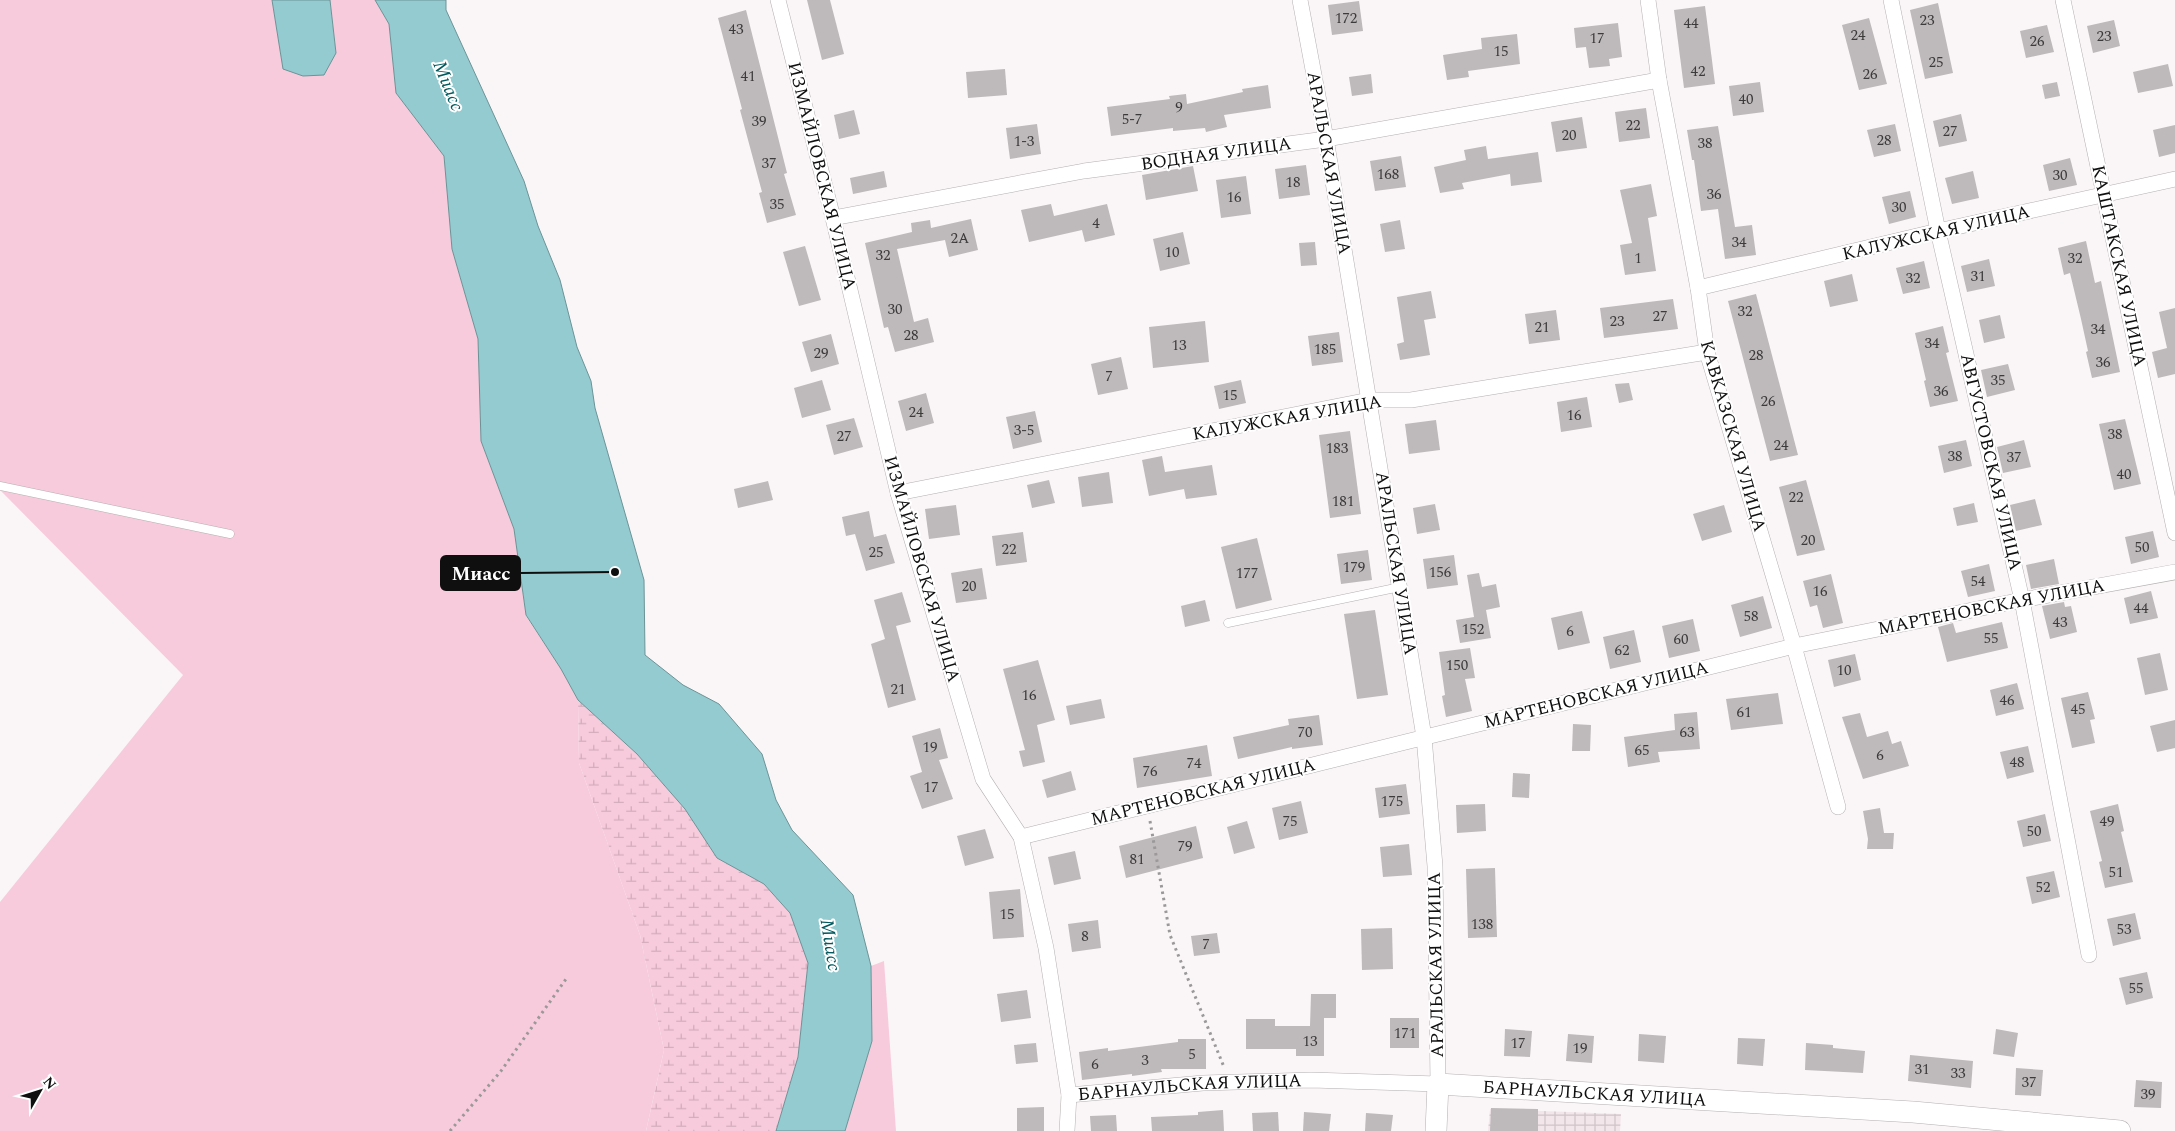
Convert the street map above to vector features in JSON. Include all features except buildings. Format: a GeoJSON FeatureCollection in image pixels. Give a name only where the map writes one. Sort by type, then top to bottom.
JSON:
{"type":"FeatureCollection","features":[{"type":"Feature","properties":{"kind":"street","name":"ИЗМАЙЛОВСКАЯ УЛИЦА"},"geometry":{"type":"LineString","coordinates":[[778,0],[833,218],[898,493],[983,779],[1021,837],[1046,948],[1069,1095],[1067,1131]]}},
{"type":"Feature","properties":{"kind":"street","name":"АРАЛЬСКАЯ УЛИЦА"},"geometry":{"type":"LineString","coordinates":[[1300,0],[1326,139],[1424,737],[1434,866],[1438,1084],[1436,1131]]}},
{"type":"Feature","properties":{"kind":"street","name":"КАВКАЗСКАЯ УЛИЦА"},"geometry":{"type":"LineString","coordinates":[[1648,0],[1659,80],[1698,288],[1707,352],[1794,646],[1838,807]]}},
{"type":"Feature","properties":{"kind":"street","name":"АВГУСТОВСКАЯ УЛИЦА"},"geometry":{"type":"LineString","coordinates":[[1891,0],[1938,231],[2022,600],[2089,955]]}},
{"type":"Feature","properties":{"kind":"street","name":"КАШТАКСКАЯ УЛИЦА"},"geometry":{"type":"LineString","coordinates":[[2063,0],[2175,532]]}},
{"type":"Feature","properties":{"kind":"street","name":"ВОДНАЯ УЛИЦА"},"geometry":{"type":"LineString","coordinates":[[833,218],[1084,171],[1326,139],[1659,80]]}},
{"type":"Feature","properties":{"kind":"street","name":"КАЛУЖСКАЯ УЛИЦА"},"geometry":{"type":"LineString","coordinates":[[1698,288],[1938,231],[2105,196],[2175,179]]}},
{"type":"Feature","properties":{"kind":"street","name":"КАЛУЖСКАЯ УЛИЦА"},"geometry":{"type":"LineString","coordinates":[[898,493],[1369,400],[1411,400],[1707,352]]}},
{"type":"Feature","properties":{"kind":"street","name":"МАРТЕНОВСКАЯ УЛИЦА"},"geometry":{"type":"LineString","coordinates":[[1021,837],[1794,646],[2022,600],[2175,572]]}},
{"type":"Feature","properties":{"kind":"street","name":"БАРНАУЛЬСКАЯ УЛИЦА"},"geometry":{"type":"LineString","coordinates":[[1069,1095],[1230,1082],[1311,1080],[1438,1084],[1913,1112],[2120,1131]]}},
{"type":"Feature","properties":{"kind":"lane"},"geometry":{"type":"LineString","coordinates":[[0,486],[230,534]]}},
{"type":"Feature","properties":{"kind":"lane"},"geometry":{"type":"LineString","coordinates":[[1228,623],[1400,587]]}},
{"type":"Feature","properties":{"kind":"path"},"geometry":{"type":"LineString","coordinates":[[1147,806],[1170,934],[1230,1082]]}},
{"type":"Feature","properties":{"kind":"path"},"geometry":{"type":"LineString","coordinates":[[450,1131],[501,1071],[566,980]]}},
{"type":"Feature","properties":{"kind":"shaded area"},"geometry":{"type":"Polygon","coordinates":[[[1490,1109],[1621,1114],[1620,1131],[1488,1131],[1490,1109]]]}},
{"type":"Feature","properties":{"kind":"green space"},"geometry":{"type":"Polygon","coordinates":[[[0,0],[272,0],[283,69],[336,53],[330,0],[375,0],[389,24],[396,93],[444,156],[452,249],[478,339],[481,441],[514,529],[526,616],[561,669],[578,700],[579,763],[640,935],[664,1050],[646,1131],[0,1131],[0,902],[183,675],[0,490],[0,0]]]}},
{"type":"Feature","properties":{"kind":"green space"},"geometry":{"type":"Polygon","coordinates":[[[578,700],[637,754],[685,809],[717,858],[764,884],[790,913],[808,963],[798,1057],[776,1131],[646,1131],[664,1050],[640,935],[579,763],[578,700]]]}},
{"type":"Feature","properties":{"kind":"green space"},"geometry":{"type":"Polygon","coordinates":[[[884,961],[896,1131],[845,1131],[872,1041],[871,966],[884,961]]]}},
{"type":"Feature","properties":{"kind":"water"},"geometry":{"type":"Polygon","coordinates":[[[272,0],[330,0],[336,53],[324,75],[303,76],[283,69],[272,0]]]}},
{"type":"Feature","properties":{"kind":"water","name":"Миасс"},"geometry":{"type":"Polygon","coordinates":[[[375,0],[446,0],[446,10],[524,181],[538,226],[560,280],[577,347],[591,381],[595,408],[644,580],[645,655],[683,685],[719,704],[762,754],[776,800],[792,830],[853,895],[871,966],[872,1041],[845,1131],[776,1131],[798,1057],[808,963],[790,913],[764,884],[717,858],[685,809],[637,754],[578,700],[561,669],[526,615],[514,529],[481,441],[478,339],[452,249],[444,156],[396,93],[389,24],[375,0]]]}},
{"type":"Feature","properties":{"kind":"place","name":"Миасс"},"geometry":{"type":"Point","coordinates":[615,572]}}]}
